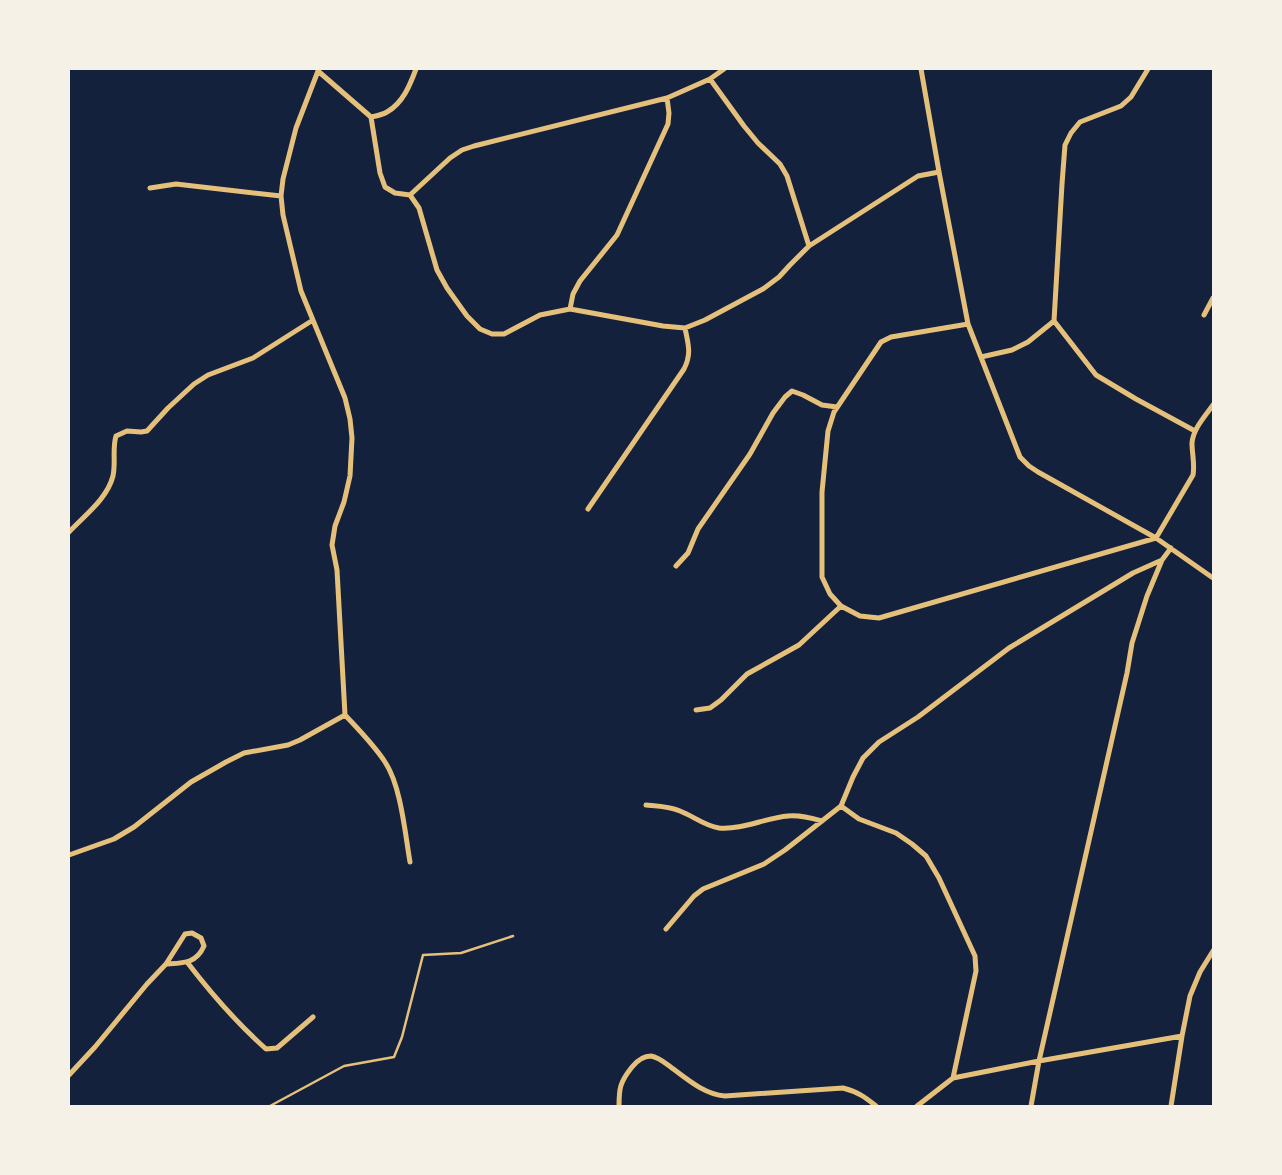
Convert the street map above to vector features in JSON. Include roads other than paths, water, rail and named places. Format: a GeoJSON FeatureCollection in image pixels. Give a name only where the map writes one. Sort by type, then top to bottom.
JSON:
{"type":"FeatureCollection","features":[{"type":"Feature","properties":{"kind":"street"},"geometry":{"type":"LineString","coordinates":[[371,117],[386,113],[399,101],[410,86],[416,69]]}},
{"type":"Feature","properties":{"kind":"street"},"geometry":{"type":"LineString","coordinates":[[410,196],[450,158],[462,150],[667,98],[710,79],[724,69]]}},
{"type":"Feature","properties":{"kind":"street"},"geometry":{"type":"LineString","coordinates":[[921,69],[968,324],[1020,458],[1038,472],[1156,538],[1213,578]]}},
{"type":"Feature","properties":{"kind":"street"},"geometry":{"type":"LineString","coordinates":[[1148,69],[1131,97],[1121,106],[1080,122],[1071,133],[1066,145],[1054,322],[1096,375],[1195,431]]}},
{"type":"Feature","properties":{"kind":"street"},"geometry":{"type":"LineString","coordinates":[[410,862],[397,788],[386,762],[361,731],[345,715],[336,570],[332,545],[334,526],[344,502],[350,476],[352,438],[350,419],[344,398],[301,291],[283,215],[281,196],[283,179],[296,128],[318,70],[371,117],[380,173],[385,187],[394,193],[410,196],[419,208],[437,270],[447,288],[480,329],[492,334],[504,334],[540,315],[570,309],[663,326],[685,328],[705,320],[763,289],[779,277],[809,246],[918,176],[939,172]]}},
{"type":"Feature","properties":{"kind":"street"},"geometry":{"type":"LineString","coordinates":[[710,79],[744,126],[758,143],[780,164],[787,176],[809,246]]}},
{"type":"Feature","properties":{"kind":"street"},"geometry":{"type":"LineString","coordinates":[[570,309],[576,288],[616,235],[668,124],[667,98]]}},
{"type":"Feature","properties":{"kind":"street"},"geometry":{"type":"LineString","coordinates":[[150,188],[176,184],[281,196]]}},
{"type":"Feature","properties":{"kind":"street"},"geometry":{"type":"LineString","coordinates":[[1204,315],[1213,298]]}},
{"type":"Feature","properties":{"kind":"street"},"geometry":{"type":"LineString","coordinates":[[69,532],[103,496],[108,487],[113,475],[113,445],[116,436],[127,431],[147,431],[194,384],[208,375],[252,358],[313,320]]}},
{"type":"Feature","properties":{"kind":"street"},"geometry":{"type":"LineString","coordinates":[[981,357],[1012,350],[1028,342],[1054,322]]}},
{"type":"Feature","properties":{"kind":"street"},"geometry":{"type":"LineString","coordinates":[[968,324],[891,337],[880,342],[834,412],[828,431],[822,492],[822,577],[830,594],[841,606],[860,616],[879,618],[1156,538],[1193,475],[1192,442],[1195,431],[1213,405]]}},
{"type":"Feature","properties":{"kind":"street"},"geometry":{"type":"LineString","coordinates":[[588,509],[688,362],[690,351],[685,328]]}},
{"type":"Feature","properties":{"kind":"street"},"geometry":{"type":"LineString","coordinates":[[676,566],[688,553],[698,530],[750,454],[784,397],[792,391],[822,405],[837,408]]}},
{"type":"Feature","properties":{"kind":"street"},"geometry":{"type":"LineString","coordinates":[[1031,1106],[1039,1061],[1127,673],[1132,643],[1147,596],[1162,560],[1171,548]]}},
{"type":"Feature","properties":{"kind":"street"},"geometry":{"type":"LineString","coordinates":[[666,929],[694,896],[703,889],[764,864],[841,806],[863,758],[879,742],[918,717],[1009,648],[1133,572],[1162,560]]}},
{"type":"Feature","properties":{"kind":"street"},"geometry":{"type":"LineString","coordinates":[[696,710],[710,708],[748,674],[799,645],[841,606]]}},
{"type":"Feature","properties":{"kind":"street"},"geometry":{"type":"LineString","coordinates":[[69,855],[114,840],[134,827],[191,782],[226,762],[244,754],[288,745],[345,715]]}},
{"type":"Feature","properties":{"kind":"street"},"geometry":{"type":"LineString","coordinates":[[646,805],[666,806],[721,828],[736,827],[786,816],[799,816],[822,821]]}},
{"type":"Feature","properties":{"kind":"street"},"geometry":{"type":"LineString","coordinates":[[841,806],[859,819],[896,833],[926,856],[939,878],[975,956],[976,971],[953,1078]]}},
{"type":"Feature","properties":{"kind":"street"},"geometry":{"type":"LineString","coordinates":[[69,1075],[166,964],[186,934],[192,933],[201,938],[204,946],[201,954],[194,960],[166,964]]}},
{"type":"Feature","properties":{"kind":"street"},"geometry":{"type":"LineString","coordinates":[[1171,1106],[1190,996],[1200,972],[1213,951]]}},
{"type":"Feature","properties":{"kind":"street"},"geometry":{"type":"LineString","coordinates":[[187,962],[252,1037],[266,1049],[277,1048],[313,1017]]}},
{"type":"Feature","properties":{"kind":"street"},"geometry":{"type":"LineString","coordinates":[[917,1106],[953,1078],[1182,1036]]}},
{"type":"Feature","properties":{"kind":"street"},"geometry":{"type":"LineString","coordinates":[[618,1106],[619,1091],[624,1077],[636,1063],[643,1058],[651,1056],[662,1061],[706,1092],[717,1095],[843,1088],[854,1090],[876,1106]]}}]}
